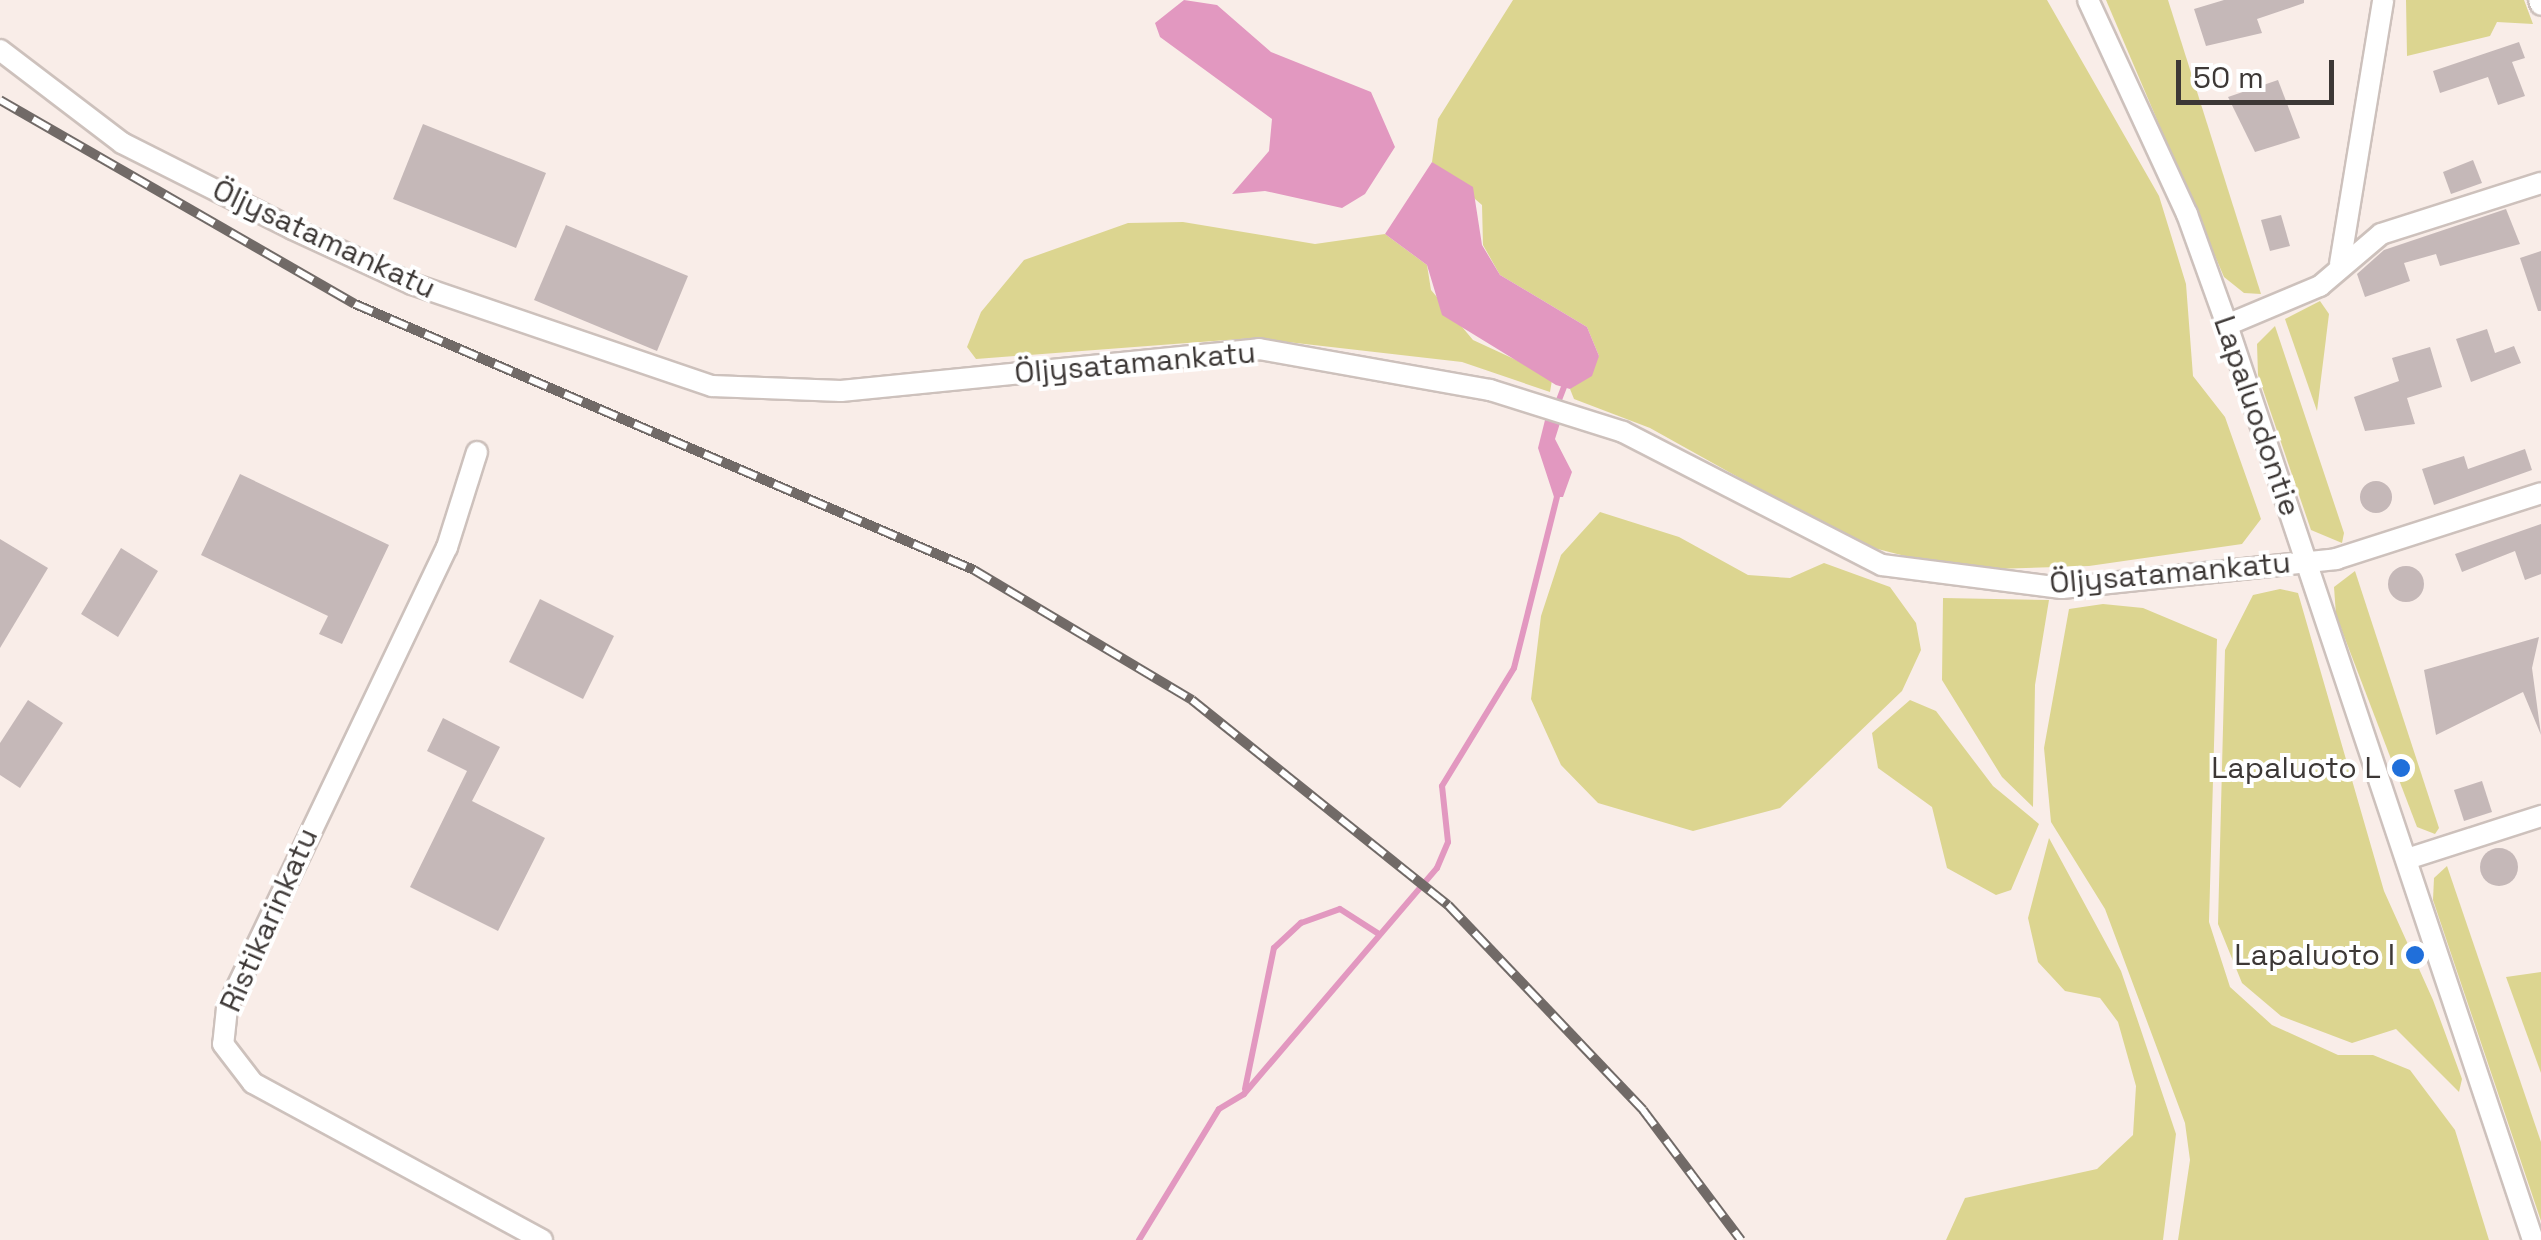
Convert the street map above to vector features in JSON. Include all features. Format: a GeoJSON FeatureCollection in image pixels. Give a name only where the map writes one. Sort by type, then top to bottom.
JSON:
{"type":"FeatureCollection","features":[{"type":"Feature","properties":{"kind":"street","name":"Lapaluodontie"},"geometry":{"type":"LineString","coordinates":[[2088,0],[2187,214],[2227,325],[2533,1240]]}},
{"type":"Feature","properties":{"kind":"street"},"geometry":{"type":"LineString","coordinates":[[2340,268],[2383,0]]}},
{"type":"Feature","properties":{"kind":"street","name":"Öljysatamankatu"},"geometry":{"type":"LineString","coordinates":[[0,50],[122,143],[293,230],[412,284],[712,386],[841,391],[1258,349],[1490,390],[1623,432],[1882,565],[2062,588],[2356,554],[2541,493]]}},
{"type":"Feature","properties":{"kind":"street"},"geometry":{"type":"LineString","coordinates":[[2227,325],[2310,292],[2380,234],[2541,182]]}},
{"type":"Feature","properties":{"kind":"street","name":"Ristikarinkatu"},"geometry":{"type":"LineString","coordinates":[[477,452],[447,548],[227,1008],[224,1044],[253,1083],[542,1240]]}},
{"type":"Feature","properties":{"kind":"street"},"geometry":{"type":"LineString","coordinates":[[2407,859],[2541,816]]}},
{"type":"Feature","properties":{"kind":"shaded area"},"geometry":{"type":"Polygon","coordinates":[[[1184,0],[1217,5],[1271,52],[1371,92],[1395,147],[1365,194],[1342,208],[1265,191],[1232,194],[1269,151],[1272,119],[1160,37],[1155,23],[1184,0]]]}},
{"type":"Feature","properties":{"kind":"shaded area"},"geometry":{"type":"Polygon","coordinates":[[[1513,0],[2047,0],[2159,196],[2186,284],[2193,376],[2225,417],[2261,519],[2242,544],[2089,566],[1960,570],[1858,544],[1650,428],[1574,399],[1570,389],[1599,356],[1587,327],[1500,275],[1483,245],[1482,205],[1432,162],[1438,119],[1513,0]]]}},
{"type":"Feature","properties":{"kind":"shaded area"},"geometry":{"type":"Polygon","coordinates":[[[2106,0],[2168,0],[2261,294],[2244,293],[2224,277],[2106,0]]]}},
{"type":"Feature","properties":{"kind":"shaded area"},"geometry":{"type":"Polygon","coordinates":[[[2406,0],[2524,0],[2533,24],[2497,22],[2490,36],[2407,56],[2406,0]]]}},
{"type":"Feature","properties":{"kind":"shaded area"},"geometry":{"type":"Polygon","coordinates":[[[1432,162],[1473,187],[1482,245],[1500,275],[1587,327],[1599,356],[1592,376],[1570,389],[1556,385],[1442,315],[1427,265],[1385,234],[1432,162]]]}},
{"type":"Feature","properties":{"kind":"shaded area"},"geometry":{"type":"Polygon","coordinates":[[[1183,222],[1315,244],[1385,234],[1427,265],[1431,290],[1473,340],[1542,372],[1552,380],[1550,392],[1462,362],[1253,338],[976,359],[967,347],[981,312],[1024,260],[1128,223],[1183,222]]]}},
{"type":"Feature","properties":{"kind":"shaded area"},"geometry":{"type":"Polygon","coordinates":[[[2320,301],[2329,314],[2317,411],[2285,319],[2320,301]]]}},
{"type":"Feature","properties":{"kind":"shaded area"},"geometry":{"type":"Polygon","coordinates":[[[2275,326],[2344,533],[2342,543],[2311,530],[2258,375],[2257,344],[2275,326]]]}},
{"type":"Feature","properties":{"kind":"shaded area"},"geometry":{"type":"Polygon","coordinates":[[[1546,416],[1561,420],[1555,439],[1572,472],[1563,497],[1554,497],[1538,448],[1546,416]]]}},
{"type":"Feature","properties":{"kind":"shaded area"},"geometry":{"type":"Polygon","coordinates":[[[1600,512],[1679,537],[1748,575],[1790,578],[1824,563],[1890,587],[1916,623],[1921,650],[1902,691],[1780,808],[1693,831],[1598,803],[1561,765],[1531,699],[1541,616],[1561,555],[1600,512]]]}},
{"type":"Feature","properties":{"kind":"shaded area"},"geometry":{"type":"Polygon","coordinates":[[[2355,571],[2439,828],[2435,834],[2417,827],[2336,615],[2334,587],[2355,571]]]}},
{"type":"Feature","properties":{"kind":"shaded area"},"geometry":{"type":"Polygon","coordinates":[[[2280,589],[2298,593],[2384,891],[2433,1000],[2462,1079],[2459,1092],[2396,1029],[2352,1043],[2281,1016],[2242,983],[2218,924],[2225,650],[2253,595],[2280,589]]]}},
{"type":"Feature","properties":{"kind":"shaded area"},"geometry":{"type":"Polygon","coordinates":[[[1943,598],[2049,600],[2035,685],[2033,807],[2002,777],[1942,680],[1943,598]]]}},
{"type":"Feature","properties":{"kind":"shaded area"},"geometry":{"type":"Polygon","coordinates":[[[2103,604],[2143,608],[2217,639],[2209,922],[2230,987],[2272,1025],[2338,1055],[2373,1055],[2410,1070],[2455,1130],[2489,1240],[2178,1240],[2190,1160],[2185,1123],[2105,909],[2051,822],[2044,748],[2069,609],[2103,604]]]}},
{"type":"Feature","properties":{"kind":"shaded area"},"geometry":{"type":"Polygon","coordinates":[[[1910,700],[1936,711],[1993,786],[2039,824],[2011,890],[1996,895],[1947,868],[1932,807],[1878,768],[1872,733],[1910,700]]]}},
{"type":"Feature","properties":{"kind":"shaded area"},"geometry":{"type":"Polygon","coordinates":[[[2049,838],[2121,971],[2176,1134],[2163,1240],[1946,1240],[1965,1198],[2097,1169],[2133,1135],[2136,1086],[2118,1022],[2100,998],[2065,991],[2038,962],[2028,918],[2049,838]]]}},
{"type":"Feature","properties":{"kind":"shaded area"},"geometry":{"type":"Polygon","coordinates":[[[2447,866],[2541,1142],[2541,1221],[2433,900],[2434,878],[2447,866]]]}},
{"type":"Feature","properties":{"kind":"shaded area"},"geometry":{"type":"Polygon","coordinates":[[[2541,972],[2541,1073],[2506,977],[2541,972]]]}},
{"type":"Feature","properties":{"kind":"building"},"geometry":{"type":"Polygon","coordinates":[[[2224,0],[2304,3],[2257,19],[2262,33],[2206,46],[2194,9],[2224,0]]]}},
{"type":"Feature","properties":{"kind":"building"},"geometry":{"type":"Polygon","coordinates":[[[2519,42],[2525,58],[2512,62],[2525,96],[2498,105],[2488,77],[2440,93],[2433,71],[2519,42]]]}},
{"type":"Feature","properties":{"kind":"building"},"geometry":{"type":"Polygon","coordinates":[[[2278,80],[2300,138],[2255,152],[2228,97],[2278,80]]]}},
{"type":"Feature","properties":{"kind":"building"},"geometry":{"type":"Polygon","coordinates":[[[423,124],[546,173],[516,248],[393,199],[423,124]]]}},
{"type":"Feature","properties":{"kind":"building"},"geometry":{"type":"Polygon","coordinates":[[[2473,160],[2482,183],[2451,194],[2443,172],[2473,160]]]}},
{"type":"Feature","properties":{"kind":"building"},"geometry":{"type":"Polygon","coordinates":[[[2506,209],[2520,244],[2440,266],[2436,254],[2404,263],[2410,281],[2365,297],[2357,274],[2384,250],[2506,209]]]}},
{"type":"Feature","properties":{"kind":"building"},"geometry":{"type":"Polygon","coordinates":[[[2281,215],[2290,246],[2270,251],[2261,220],[2281,215]]]}},
{"type":"Feature","properties":{"kind":"building"},"geometry":{"type":"Polygon","coordinates":[[[566,225],[688,276],[657,351],[534,300],[566,225]]]}},
{"type":"Feature","properties":{"kind":"building"},"geometry":{"type":"Polygon","coordinates":[[[2541,251],[2541,311],[2538,311],[2520,258],[2541,251]]]}},
{"type":"Feature","properties":{"kind":"building"},"geometry":{"type":"Polygon","coordinates":[[[2487,329],[2495,353],[2514,346],[2521,363],[2471,382],[2456,339],[2487,329]]]}},
{"type":"Feature","properties":{"kind":"building"},"geometry":{"type":"Polygon","coordinates":[[[2430,347],[2442,387],[2407,398],[2415,424],[2365,431],[2354,397],[2399,381],[2392,358],[2430,347]]]}},
{"type":"Feature","properties":{"kind":"building"},"geometry":{"type":"Polygon","coordinates":[[[2525,449],[2532,470],[2434,505],[2422,469],[2464,456],[2468,469],[2525,449]]]}},
{"type":"Feature","properties":{"kind":"building"},"geometry":{"type":"Polygon","coordinates":[[[240,474],[389,545],[342,644],[319,634],[328,616],[201,555],[240,474]]]}},
{"type":"Feature","properties":{"kind":"building"},"geometry":{"type":"Polygon","coordinates":[[[2376,481],[2387,486],[2392,497],[2387,508],[2376,513],[2365,508],[2360,497],[2365,486],[2376,481]]]}},
{"type":"Feature","properties":{"kind":"building"},"geometry":{"type":"Polygon","coordinates":[[[2541,524],[2541,574],[2525,580],[2515,551],[2462,572],[2455,554],[2541,524]]]}},
{"type":"Feature","properties":{"kind":"building"},"geometry":{"type":"Polygon","coordinates":[[[0,539],[48,568],[0,648],[0,539]]]}},
{"type":"Feature","properties":{"kind":"building"},"geometry":{"type":"Polygon","coordinates":[[[121,548],[158,571],[118,637],[81,614],[121,548]]]}},
{"type":"Feature","properties":{"kind":"building"},"geometry":{"type":"Polygon","coordinates":[[[2406,566],[2419,571],[2424,584],[2419,597],[2406,602],[2393,597],[2388,584],[2393,571],[2406,566]]]}},
{"type":"Feature","properties":{"kind":"building"},"geometry":{"type":"Polygon","coordinates":[[[540,599],[614,636],[583,699],[509,662],[540,599]]]}},
{"type":"Feature","properties":{"kind":"building"},"geometry":{"type":"Polygon","coordinates":[[[2539,637],[2532,668],[2541,735],[2523,692],[2436,735],[2424,670],[2539,637]]]}},
{"type":"Feature","properties":{"kind":"building"},"geometry":{"type":"Polygon","coordinates":[[[28,700],[63,723],[20,788],[0,775],[0,743],[28,700]]]}},
{"type":"Feature","properties":{"kind":"building"},"geometry":{"type":"Polygon","coordinates":[[[443,718],[500,747],[472,801],[545,838],[498,931],[410,887],[467,771],[427,751],[443,718]]]}},
{"type":"Feature","properties":{"kind":"building"},"geometry":{"type":"Polygon","coordinates":[[[2482,781],[2492,812],[2464,821],[2454,790],[2482,781]]]}},
{"type":"Feature","properties":{"kind":"building"},"geometry":{"type":"Polygon","coordinates":[[[2499,848],[2512,854],[2518,867],[2512,880],[2499,886],[2486,880],[2480,867],[2486,854],[2499,848]]]}},
{"type":"Feature","properties":{"kind":"waterway"},"geometry":{"type":"LineString","coordinates":[[1559,400],[1564,387]]}},
{"type":"Feature","properties":{"kind":"waterway"},"geometry":{"type":"LineString","coordinates":[[1139,1240],[1219,1109],[1244,1094],[1437,868],[1448,842],[1442,786],[1514,668],[1557,497]]}},
{"type":"Feature","properties":{"kind":"waterway"},"geometry":{"type":"LineString","coordinates":[[1245,1089],[1274,948],[1301,923],[1340,909],[1379,934]]}},
{"type":"Feature","properties":{"kind":"railway"},"geometry":{"type":"LineString","coordinates":[[0,100],[355,304],[974,570],[1192,700],[1448,905],[1643,1110],[1741,1240]]}},
{"type":"Feature","properties":{"kind":"place","name":"Lapaluoto L"},"geometry":{"type":"Point","coordinates":[2401,768]}},
{"type":"Feature","properties":{"kind":"place","name":"Lapaluoto I"},"geometry":{"type":"Point","coordinates":[2415,955]}}]}
